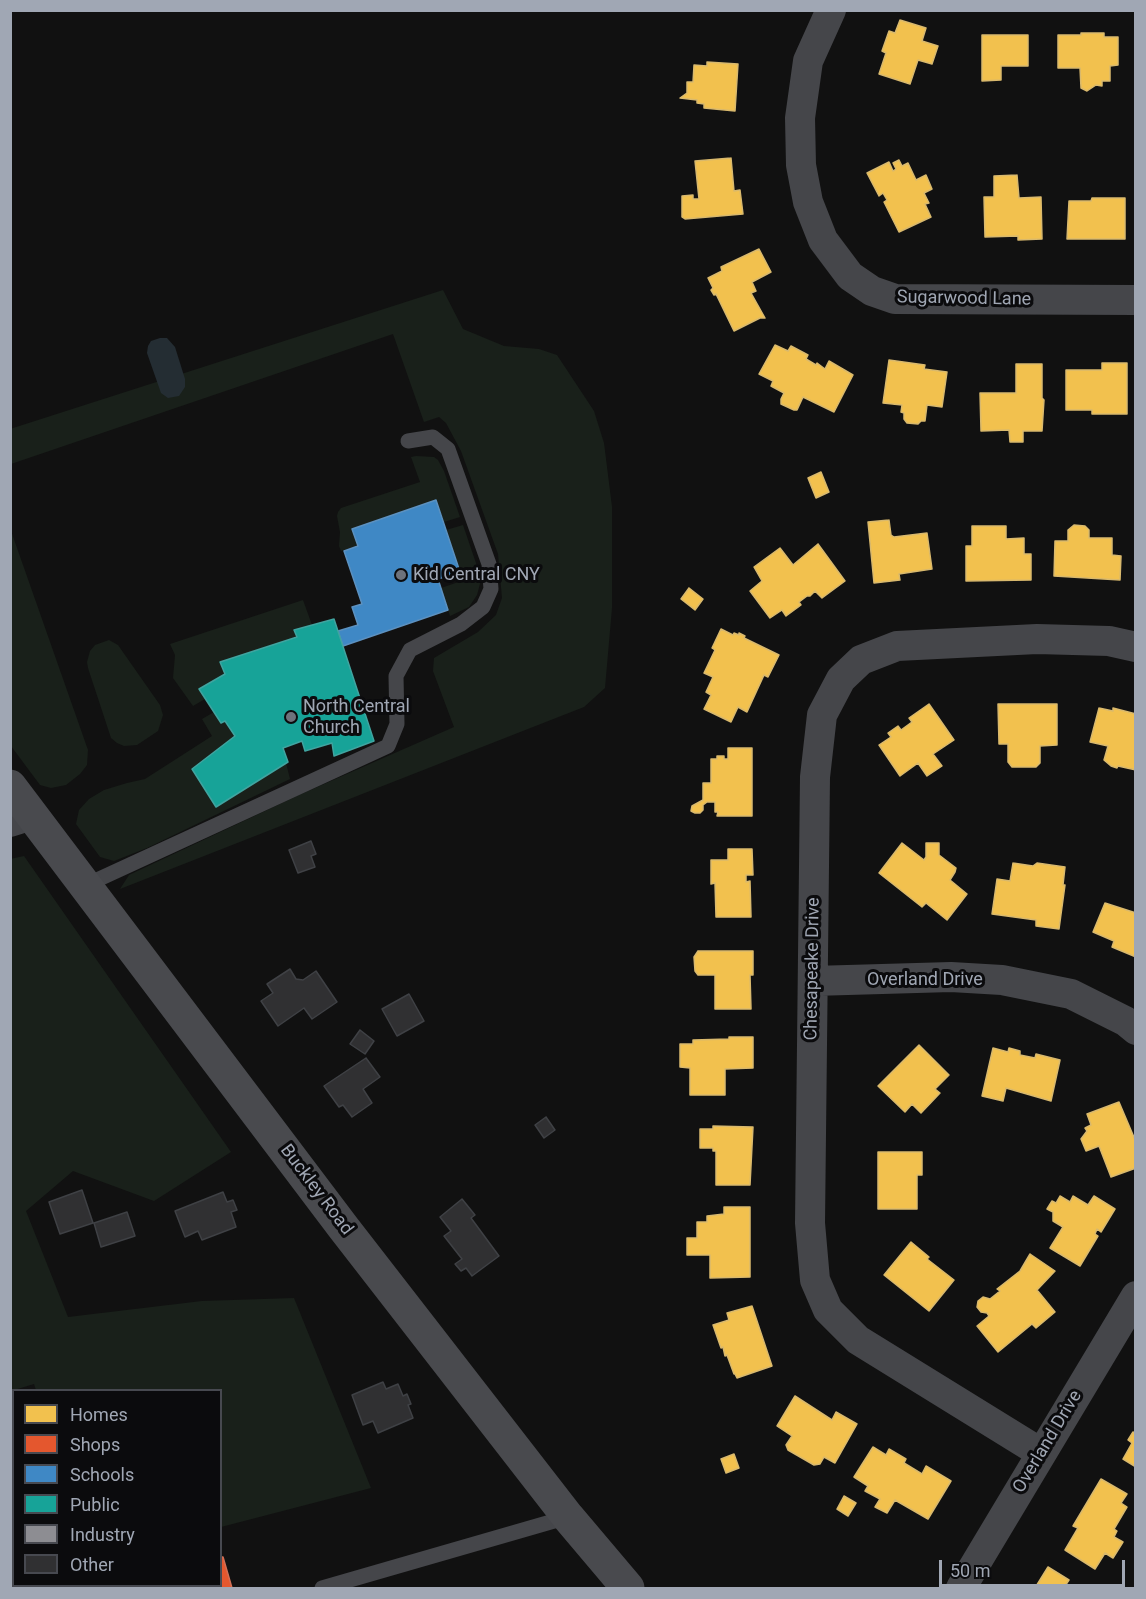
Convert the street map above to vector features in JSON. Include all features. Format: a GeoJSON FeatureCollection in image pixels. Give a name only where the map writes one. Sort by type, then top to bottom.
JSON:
{"type":"FeatureCollection","features":[{"type":"Feature","properties":{"kind":"street","name":"Sugarwood Lane"},"geometry":{"type":"LineString","coordinates":[[831,10],[808,61],[800,118],[801,165],[808,202],[823,240],[850,276],[872,291],[895,299],[1136,300]]}},
{"type":"Feature","properties":{"kind":"street","name":"Chesapeake Drive"},"geometry":{"type":"LineString","coordinates":[[1041,1453],[858,1340],[828,1310],[815,1280],[810,1223],[814,777],[822,715],[841,680],[861,660],[897,646],[1037,639],[1109,642],[1136,647]]}},
{"type":"Feature","properties":{"kind":"street","name":"Buckley Road"},"geometry":{"type":"LineString","coordinates":[[10,786],[22,819],[86,885],[343,1227],[568,1517],[628,1588]]}},
{"type":"Feature","properties":{"kind":"street","name":"Overland Drive"},"geometry":{"type":"LineString","coordinates":[[813,981],[951,977],[1002,980],[1071,994],[1125,1021],[1136,1030]]}},
{"type":"Feature","properties":{"kind":"street","name":"Overland Drive"},"geometry":{"type":"LineString","coordinates":[[961,1588],[1136,1296]]}},
{"type":"Feature","properties":{"kind":"lane"},"geometry":{"type":"LineString","coordinates":[[86,885],[388,746],[397,724],[396,676],[410,650],[461,624],[483,607],[491,589],[489,564],[448,448],[433,437],[408,441]]}},
{"type":"Feature","properties":{"kind":"lane"},"geometry":{"type":"LineString","coordinates":[[322,1588],[568,1517]]}},
{"type":"Feature","properties":{"kind":"shaded area"},"geometry":{"type":"Polygon","coordinates":[[[443,290],[463,329],[504,346],[539,349],[557,355],[594,411],[604,443],[612,507],[612,608],[605,688],[584,707],[120,889],[129,875],[299,795],[454,727],[433,671],[434,658],[478,632],[496,615],[502,598],[498,554],[461,451],[446,423],[439,417],[424,422],[393,334],[11,464],[10,429],[443,290]]]}},
{"type":"Feature","properties":{"kind":"shaded area"},"geometry":{"type":"Polygon","coordinates":[[[167,338],[175,347],[185,379],[185,387],[179,396],[168,398],[161,393],[147,353],[151,341],[167,338]]]}},
{"type":"Feature","properties":{"kind":"shaded area"},"geometry":{"type":"Polygon","coordinates":[[[411,457],[434,457],[438,460],[460,517],[444,522],[436,501],[352,529],[358,546],[341,551],[337,516],[341,508],[420,482],[411,457]]]}},
{"type":"Feature","properties":{"kind":"shaded area"},"geometry":{"type":"Polygon","coordinates":[[[463,525],[477,566],[460,572],[446,530],[463,525]]]}},
{"type":"Feature","properties":{"kind":"shaded area"},"geometry":{"type":"Polygon","coordinates":[[[10,528],[88,750],[87,765],[80,774],[66,785],[51,788],[40,785],[11,746],[10,528]]]}},
{"type":"Feature","properties":{"kind":"shaded area"},"geometry":{"type":"Polygon","coordinates":[[[479,575],[481,580],[477,595],[469,607],[450,616],[441,588],[479,575]]]}},
{"type":"Feature","properties":{"kind":"shaded area"},"geometry":{"type":"Polygon","coordinates":[[[303,600],[312,625],[297,637],[221,662],[225,674],[199,689],[205,699],[193,706],[173,678],[175,655],[170,644],[303,600]]]}},
{"type":"Feature","properties":{"kind":"shaded area"},"geometry":{"type":"Polygon","coordinates":[[[109,640],[118,645],[160,705],[163,715],[158,731],[137,745],[124,746],[111,738],[88,668],[90,651],[95,645],[109,640]]]}},
{"type":"Feature","properties":{"kind":"shaded area"},"geometry":{"type":"Polygon","coordinates":[[[214,712],[221,723],[225,721],[235,736],[192,769],[216,807],[286,763],[290,779],[147,848],[114,861],[100,857],[76,824],[79,810],[89,799],[104,790],[145,779],[212,736],[202,719],[214,712]]]}},
{"type":"Feature","properties":{"kind":"shaded area"},"geometry":{"type":"Polygon","coordinates":[[[24,856],[231,1152],[154,1201],[73,1171],[26,1211],[68,1317],[202,1301],[294,1298],[371,1488],[222,1527],[222,1389],[36,1389],[34,1384],[11,1391],[10,859],[24,856]]]}},
{"type":"Feature","properties":{"kind":"building: Homes"},"geometry":{"type":"Polygon","coordinates":[[[900,20],[926,28],[922,41],[938,46],[932,64],[918,60],[910,84],[879,74],[886,53],[882,51],[889,31],[895,33],[900,20]]]}},
{"type":"Feature","properties":{"kind":"building: Homes"},"geometry":{"type":"Polygon","coordinates":[[[1081,33],[1104,33],[1104,37],[1118,37],[1118,65],[1110,66],[1110,81],[1102,81],[1102,86],[1096,85],[1087,91],[1081,88],[1080,68],[1058,68],[1058,35],[1081,35],[1081,33]]]}},
{"type":"Feature","properties":{"kind":"building: Homes"},"geometry":{"type":"Polygon","coordinates":[[[982,35],[1028,35],[1028,66],[1001,66],[1001,80],[982,81],[982,35]]]}},
{"type":"Feature","properties":{"kind":"building: Homes"},"geometry":{"type":"Polygon","coordinates":[[[707,62],[738,64],[735,111],[704,108],[704,104],[697,103],[697,100],[680,98],[687,93],[687,82],[693,82],[694,65],[707,66],[707,62]]]}},
{"type":"Feature","properties":{"kind":"building: Homes"},"geometry":{"type":"Polygon","coordinates":[[[731,158],[734,191],[740,190],[743,214],[685,219],[682,217],[682,196],[693,195],[693,199],[699,199],[695,161],[731,158]]]}},
{"type":"Feature","properties":{"kind":"building: Homes"},"geometry":{"type":"Polygon","coordinates":[[[899,160],[902,166],[908,163],[916,180],[926,175],[932,189],[924,193],[929,203],[925,204],[931,217],[899,232],[884,202],[887,200],[883,193],[879,196],[867,173],[889,162],[893,171],[896,169],[893,163],[899,160]]]}},
{"type":"Feature","properties":{"kind":"building: Homes"},"geometry":{"type":"Polygon","coordinates":[[[1017,175],[1019,198],[1041,197],[1042,239],[1018,240],[1018,236],[985,237],[984,197],[994,197],[994,176],[1017,175]]]}},
{"type":"Feature","properties":{"kind":"building: Homes"},"geometry":{"type":"Polygon","coordinates":[[[1092,198],[1125,198],[1125,239],[1067,239],[1069,201],[1091,201],[1092,198]]]}},
{"type":"Feature","properties":{"kind":"building: Homes"},"geometry":{"type":"Polygon","coordinates":[[[759,249],[771,272],[752,282],[756,291],[751,293],[765,318],[760,318],[734,331],[716,294],[714,295],[711,290],[713,288],[708,278],[722,271],[721,267],[759,249]]]}},
{"type":"Feature","properties":{"kind":"building: Homes"},"geometry":{"type":"Polygon","coordinates":[[[775,345],[788,351],[791,346],[808,355],[806,359],[816,365],[817,363],[825,369],[829,361],[853,375],[834,412],[803,397],[797,410],[781,404],[784,393],[771,386],[773,381],[759,374],[775,345]]]}},
{"type":"Feature","properties":{"kind":"building: Homes"},"geometry":{"type":"Polygon","coordinates":[[[889,360],[925,365],[924,369],[947,372],[942,407],[927,405],[925,421],[918,424],[907,423],[904,413],[901,412],[902,405],[883,403],[889,360]]]}},
{"type":"Feature","properties":{"kind":"building: Homes"},"geometry":{"type":"Polygon","coordinates":[[[1102,363],[1127,363],[1127,414],[1092,414],[1092,410],[1066,410],[1066,370],[1102,370],[1102,363]]]}},
{"type":"Feature","properties":{"kind":"building: Homes"},"geometry":{"type":"Polygon","coordinates":[[[1016,364],[1042,364],[1042,398],[1044,400],[1042,431],[1023,431],[1023,442],[1010,442],[1009,430],[981,431],[980,393],[1016,393],[1016,364]]]}},
{"type":"Feature","properties":{"kind":"building: Homes"},"geometry":{"type":"Polygon","coordinates":[[[821,472],[829,492],[816,498],[808,478],[821,472]]]}},
{"type":"Feature","properties":{"kind":"building: Homes"},"geometry":{"type":"Polygon","coordinates":[[[889,520],[891,535],[894,537],[927,533],[932,569],[899,574],[900,580],[874,583],[868,522],[889,520]]]}},
{"type":"Feature","properties":{"kind":"building: Homes"},"geometry":{"type":"Polygon","coordinates":[[[1074,525],[1085,526],[1089,530],[1089,538],[1112,538],[1112,555],[1121,556],[1120,580],[1054,576],[1055,541],[1068,541],[1068,530],[1074,525]]]}},
{"type":"Feature","properties":{"kind":"building: Homes"},"geometry":{"type":"Polygon","coordinates":[[[972,526],[1006,526],[1006,539],[1024,538],[1024,554],[1031,554],[1031,580],[966,581],[966,546],[972,546],[972,526]]]}},
{"type":"Feature","properties":{"kind":"building: Homes"},"geometry":{"type":"Polygon","coordinates":[[[818,544],[845,581],[822,598],[815,591],[799,602],[801,605],[786,616],[782,610],[770,618],[750,591],[762,581],[754,567],[780,548],[793,565],[818,544]]]}},
{"type":"Feature","properties":{"kind":"building: Homes"},"geometry":{"type":"Polygon","coordinates":[[[689,588],[703,599],[695,610],[681,599],[689,588]]]}},
{"type":"Feature","properties":{"kind":"building: Homes"},"geometry":{"type":"Polygon","coordinates":[[[721,629],[733,635],[734,633],[739,635],[739,633],[745,636],[744,638],[779,655],[768,677],[764,675],[747,712],[738,707],[731,722],[704,709],[711,695],[706,692],[713,677],[704,673],[715,650],[712,648],[721,629]]]}},
{"type":"Feature","properties":{"kind":"building: Homes"},"geometry":{"type":"Polygon","coordinates":[[[929,704],[954,740],[933,754],[942,766],[927,776],[918,763],[900,776],[879,745],[891,737],[888,733],[898,726],[901,730],[912,722],[909,718],[929,704]]]}},
{"type":"Feature","properties":{"kind":"building: Homes"},"geometry":{"type":"Polygon","coordinates":[[[998,704],[1057,704],[1057,745],[1040,746],[1040,763],[1036,767],[1012,767],[1008,762],[1008,744],[999,744],[998,704]]]}},
{"type":"Feature","properties":{"kind":"building: Homes"},"geometry":{"type":"Polygon","coordinates":[[[1099,708],[1113,711],[1113,708],[1136,714],[1136,770],[1111,766],[1104,760],[1108,746],[1090,742],[1099,708]]]}},
{"type":"Feature","properties":{"kind":"building: Homes"},"geometry":{"type":"Polygon","coordinates":[[[728,748],[752,748],[752,816],[717,816],[715,802],[707,802],[700,813],[691,811],[692,806],[703,800],[703,783],[711,783],[711,759],[724,756],[724,759],[728,759],[728,748]]]}},
{"type":"Feature","properties":{"kind":"building: Homes"},"geometry":{"type":"Polygon","coordinates":[[[902,843],[924,860],[926,843],[939,843],[939,855],[956,868],[950,880],[967,894],[947,920],[926,903],[922,907],[879,873],[902,843]]]}},
{"type":"Feature","properties":{"kind":"building: Homes"},"geometry":{"type":"Polygon","coordinates":[[[728,849],[752,849],[753,875],[746,875],[746,882],[750,881],[751,917],[716,917],[715,883],[711,884],[711,860],[728,860],[728,849]]]}},
{"type":"Feature","properties":{"kind":"building: Homes"},"geometry":{"type":"Polygon","coordinates":[[[1013,863],[1033,866],[1037,863],[1065,867],[1059,929],[1036,926],[1036,920],[992,914],[997,879],[1010,881],[1013,863]]]}},
{"type":"Feature","properties":{"kind":"building: Homes"},"geometry":{"type":"Polygon","coordinates":[[[1105,903],[1136,913],[1136,957],[1112,947],[1114,941],[1093,932],[1105,903]]]}},
{"type":"Feature","properties":{"kind":"building: Homes"},"geometry":{"type":"Polygon","coordinates":[[[698,951],[753,951],[753,975],[750,975],[751,1009],[715,1009],[715,975],[698,975],[695,971],[694,957],[698,951]]]}},
{"type":"Feature","properties":{"kind":"building: Homes"},"geometry":{"type":"Polygon","coordinates":[[[729,1037],[753,1037],[753,1068],[725,1069],[725,1095],[690,1095],[690,1068],[680,1067],[680,1044],[693,1044],[693,1040],[729,1039],[729,1037]]]}},
{"type":"Feature","properties":{"kind":"building: Homes"},"geometry":{"type":"Polygon","coordinates":[[[919,1045],[949,1075],[935,1089],[940,1093],[921,1113],[912,1104],[905,1112],[878,1086],[919,1045]]]}},
{"type":"Feature","properties":{"kind":"building: Homes"},"geometry":{"type":"Polygon","coordinates":[[[993,1048],[1008,1052],[1009,1048],[1020,1051],[1020,1055],[1035,1058],[1036,1054],[1060,1060],[1051,1101],[1006,1088],[1003,1101],[982,1096],[993,1048]]]}},
{"type":"Feature","properties":{"kind":"building: Homes"},"geometry":{"type":"Polygon","coordinates":[[[1119,1102],[1136,1142],[1136,1168],[1111,1177],[1099,1146],[1086,1151],[1081,1139],[1087,1131],[1085,1128],[1091,1125],[1087,1114],[1119,1102]]]}},
{"type":"Feature","properties":{"kind":"building: Homes"},"geometry":{"type":"Polygon","coordinates":[[[713,1126],[753,1127],[750,1185],[716,1185],[716,1151],[713,1151],[713,1148],[700,1148],[700,1129],[713,1129],[713,1126]]]}},
{"type":"Feature","properties":{"kind":"building: Homes"},"geometry":{"type":"Polygon","coordinates":[[[878,1152],[922,1152],[922,1175],[917,1175],[917,1209],[878,1209],[878,1152]]]}},
{"type":"Feature","properties":{"kind":"building: Homes"},"geometry":{"type":"Polygon","coordinates":[[[1060,1196],[1070,1202],[1073,1196],[1088,1205],[1094,1196],[1115,1209],[1101,1232],[1097,1229],[1095,1234],[1098,1236],[1080,1266],[1050,1248],[1063,1227],[1053,1221],[1053,1212],[1047,1209],[1052,1201],[1056,1203],[1060,1196]]]}},
{"type":"Feature","properties":{"kind":"building: Homes"},"geometry":{"type":"Polygon","coordinates":[[[724,1207],[750,1207],[750,1277],[710,1278],[710,1255],[687,1255],[687,1238],[697,1238],[697,1222],[707,1222],[707,1216],[724,1214],[724,1207]]]}},
{"type":"Feature","properties":{"kind":"building: Homes"},"geometry":{"type":"Polygon","coordinates":[[[911,1242],[929,1257],[927,1259],[954,1280],[929,1311],[884,1275],[911,1242]]]}},
{"type":"Feature","properties":{"kind":"building: Homes"},"geometry":{"type":"Polygon","coordinates":[[[1030,1254],[1055,1271],[1037,1290],[1055,1312],[1036,1328],[1032,1324],[998,1352],[977,1326],[989,1316],[977,1307],[978,1301],[983,1297],[990,1299],[1000,1291],[997,1289],[1020,1271],[1030,1254]]]}},
{"type":"Feature","properties":{"kind":"building: Homes"},"geometry":{"type":"Polygon","coordinates":[[[752,1306],[772,1366],[737,1378],[727,1355],[725,1356],[723,1347],[721,1348],[713,1325],[729,1320],[727,1313],[752,1306]]]}},
{"type":"Feature","properties":{"kind":"building: Homes"},"geometry":{"type":"Polygon","coordinates":[[[795,1396],[832,1420],[836,1412],[857,1424],[835,1463],[824,1457],[820,1464],[814,1465],[788,1450],[786,1445],[792,1436],[777,1426],[795,1396]]]}},
{"type":"Feature","properties":{"kind":"building: Homes"},"geometry":{"type":"Polygon","coordinates":[[[1133,1432],[1136,1433],[1136,1467],[1123,1459],[1132,1443],[1128,1440],[1133,1432]]]}},
{"type":"Feature","properties":{"kind":"building: Homes"},"geometry":{"type":"Polygon","coordinates":[[[873,1447],[886,1455],[889,1449],[906,1459],[904,1463],[922,1474],[926,1466],[951,1481],[928,1519],[895,1500],[887,1513],[875,1507],[880,1499],[865,1491],[868,1486],[854,1477],[873,1447]]]}},
{"type":"Feature","properties":{"kind":"building: Homes"},"geometry":{"type":"Polygon","coordinates":[[[734,1454],[739,1468],[726,1473],[721,1459],[734,1454]]]}},
{"type":"Feature","properties":{"kind":"building: Homes"},"geometry":{"type":"Polygon","coordinates":[[[1101,1479],[1127,1494],[1121,1503],[1127,1507],[1114,1529],[1117,1531],[1114,1537],[1123,1542],[1113,1558],[1105,1553],[1095,1569],[1065,1550],[1078,1528],[1073,1526],[1101,1479]]]}},
{"type":"Feature","properties":{"kind":"building: Homes"},"geometry":{"type":"Polygon","coordinates":[[[844,1496],[856,1503],[848,1516],[837,1509],[844,1496]]]}},
{"type":"Feature","properties":{"kind":"building: Homes"},"geometry":{"type":"Polygon","coordinates":[[[1048,1567],[1069,1580],[1065,1586],[1070,1588],[1035,1588],[1048,1567]]]}},
{"type":"Feature","properties":{"kind":"building: Shops"},"geometry":{"type":"Polygon","coordinates":[[[223,1557],[232,1588],[114,1588],[222,1587],[223,1557]]]}},
{"type":"Feature","properties":{"kind":"building: Schools","name":"Kid Central CNY"},"geometry":{"type":"Polygon","coordinates":[[[436,500],[460,572],[438,579],[448,610],[343,646],[338,631],[358,625],[352,607],[362,604],[344,551],[358,546],[352,529],[436,500]]]}},
{"type":"Feature","properties":{"kind":"building: Public","name":"North Central Church"},"geometry":{"type":"Polygon","coordinates":[[[334,619],[374,741],[334,756],[332,743],[305,751],[302,741],[283,748],[288,762],[216,807],[192,769],[235,736],[225,721],[221,723],[199,689],[225,674],[220,662],[297,637],[294,630],[334,619]]]}},
{"type":"Feature","properties":{"kind":"building: Industry"},"geometry":{"type":"Polygon","coordinates":[[[10,1445],[12,1450],[12,1534],[10,1534],[10,1445]]]}},
{"type":"Feature","properties":{"kind":"building: Industry"},"geometry":{"type":"Polygon","coordinates":[[[10,1560],[12,1560],[12,1587],[54,1587],[54,1588],[10,1588],[10,1560]]]}},
{"type":"Feature","properties":{"kind":"building: Other"},"geometry":{"type":"Polygon","coordinates":[[[311,841],[316,854],[311,856],[315,867],[298,873],[289,850],[311,841]]]}},
{"type":"Feature","properties":{"kind":"building: Other"},"geometry":{"type":"Polygon","coordinates":[[[290,969],[296,979],[303,980],[316,971],[337,1002],[312,1019],[304,1008],[278,1026],[261,1001],[273,993],[267,984],[290,969]]]}},
{"type":"Feature","properties":{"kind":"building: Other"},"geometry":{"type":"Polygon","coordinates":[[[409,994],[424,1021],[397,1036],[382,1009],[409,994]]]}},
{"type":"Feature","properties":{"kind":"building: Other"},"geometry":{"type":"Polygon","coordinates":[[[360,1030],[374,1041],[365,1054],[350,1044],[360,1030]]]}},
{"type":"Feature","properties":{"kind":"building: Other"},"geometry":{"type":"Polygon","coordinates":[[[366,1058],[380,1077],[363,1089],[372,1103],[352,1117],[343,1105],[339,1107],[324,1086],[366,1058]]]}},
{"type":"Feature","properties":{"kind":"building: Other"},"geometry":{"type":"Polygon","coordinates":[[[546,1117],[555,1130],[544,1138],[535,1125],[546,1117]]]}},
{"type":"Feature","properties":{"kind":"building: Other"},"geometry":{"type":"Polygon","coordinates":[[[82,1190],[93,1223],[60,1234],[49,1202],[82,1190]]]}},
{"type":"Feature","properties":{"kind":"building: Other"},"geometry":{"type":"Polygon","coordinates":[[[223,1192],[227,1202],[233,1200],[237,1210],[231,1212],[236,1227],[202,1240],[198,1231],[185,1237],[175,1211],[223,1192]]]}},
{"type":"Feature","properties":{"kind":"building: Other"},"geometry":{"type":"Polygon","coordinates":[[[462,1199],[475,1215],[471,1218],[499,1256],[472,1276],[466,1268],[461,1271],[455,1264],[462,1259],[444,1236],[451,1231],[440,1217],[462,1199]]]}},
{"type":"Feature","properties":{"kind":"building: Other"},"geometry":{"type":"Polygon","coordinates":[[[127,1212],[135,1236],[101,1247],[94,1223],[127,1212]]]}},
{"type":"Feature","properties":{"kind":"building: Other"},"geometry":{"type":"Polygon","coordinates":[[[383,1382],[386,1389],[398,1384],[403,1396],[407,1394],[413,1418],[378,1433],[373,1421],[363,1425],[352,1395],[383,1382]]]}},
{"type":"Feature","properties":{"kind":"place","name":"Kid Central CNY"},"geometry":{"type":"Point","coordinates":[401,575]}},
{"type":"Feature","properties":{"kind":"place","name":"North Central Church"},"geometry":{"type":"Point","coordinates":[291,717]}}]}
